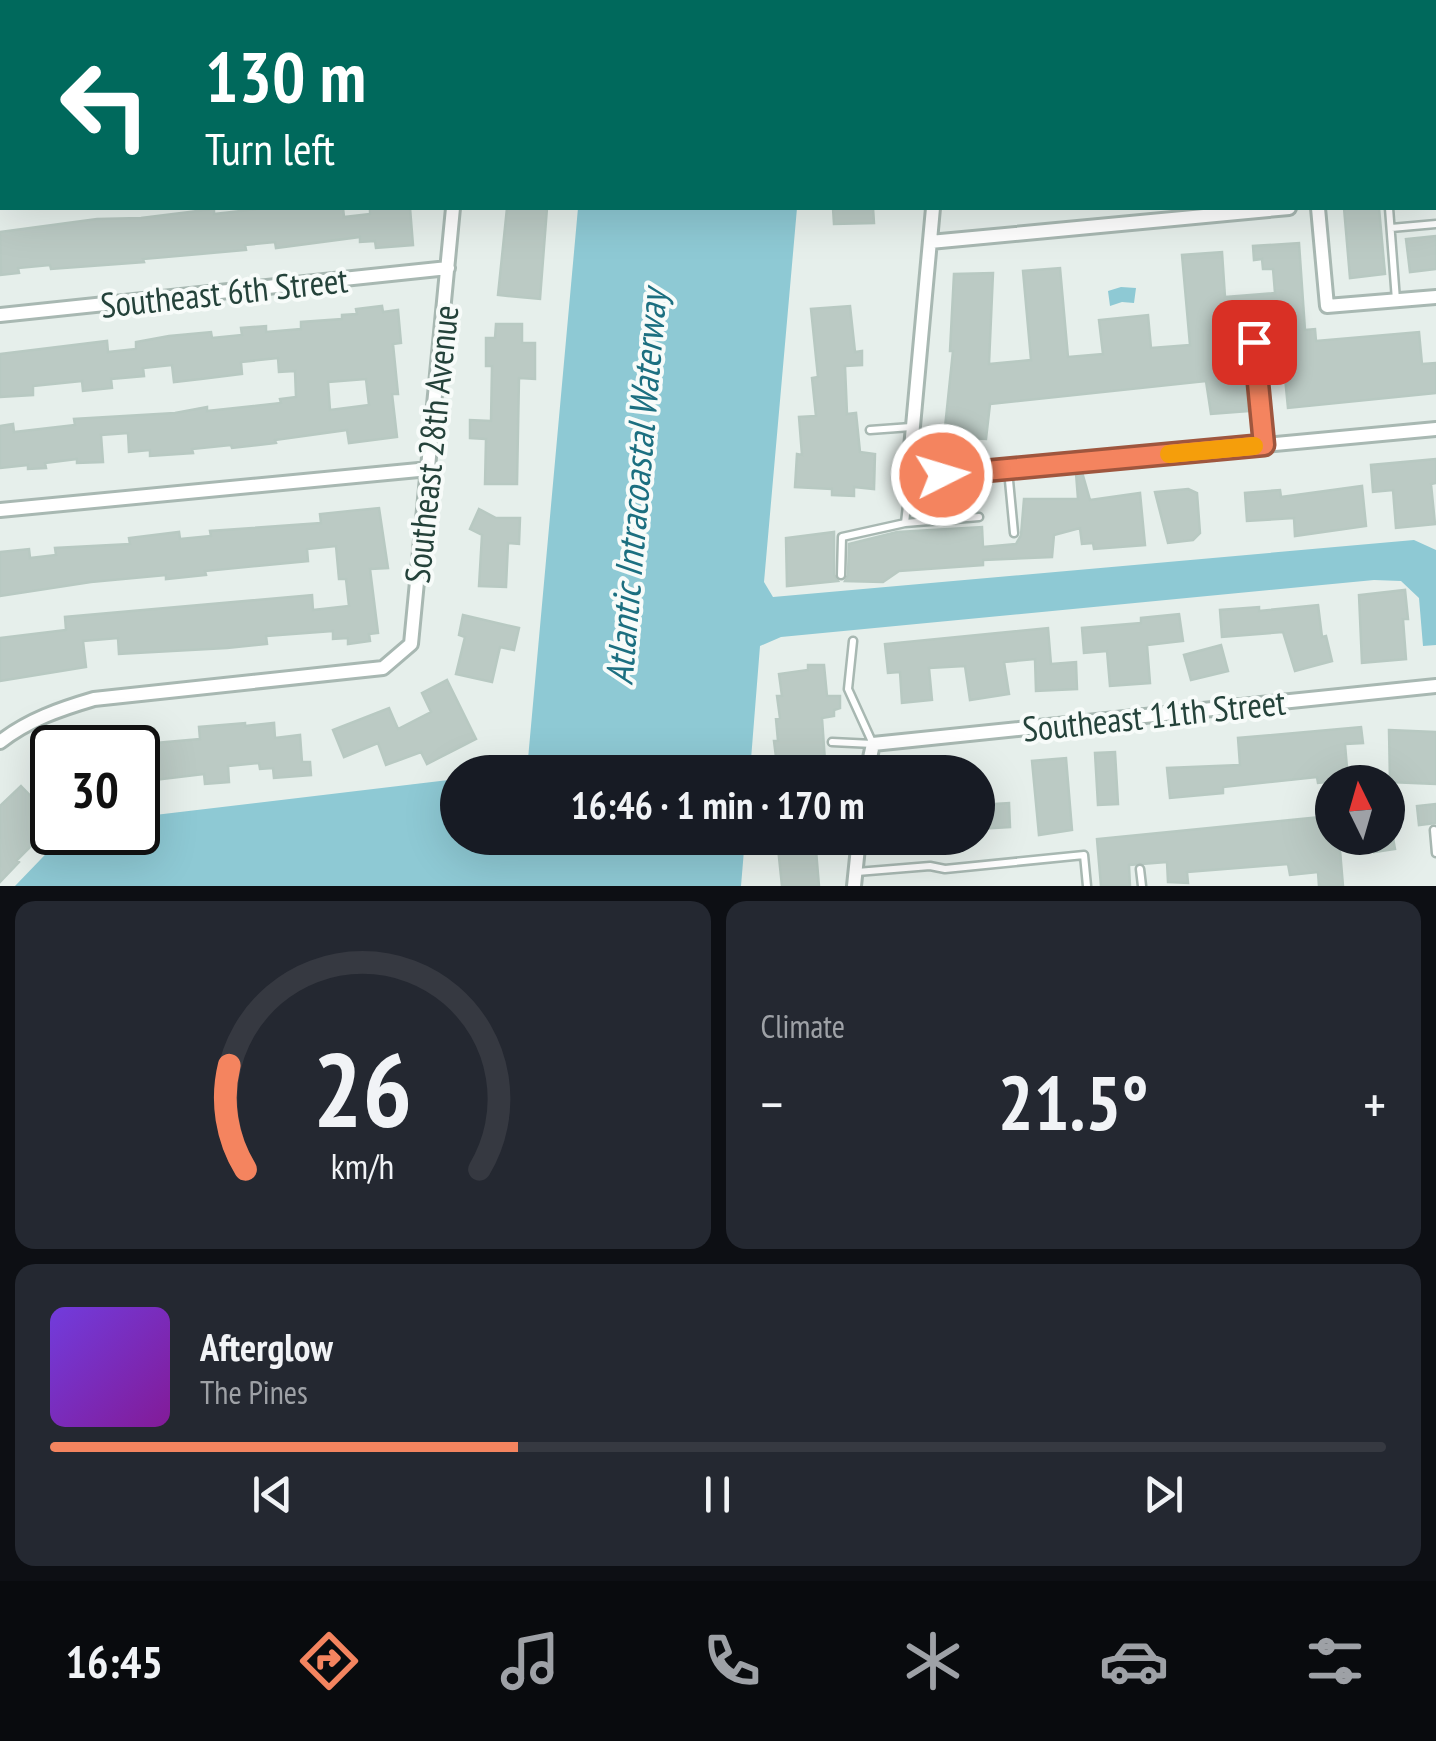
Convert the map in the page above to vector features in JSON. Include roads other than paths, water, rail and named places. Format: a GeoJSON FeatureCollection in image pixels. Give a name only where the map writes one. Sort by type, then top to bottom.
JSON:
{"type":"FeatureCollection","features":[{"type":"Feature","properties":{"kind":"street","name":"Southeast 28th Avenue"},"geometry":{"type":"LineString","coordinates":[[0,742],[16,729],[45,716],[94,700],[383,668],[411,644],[453,210]]}},
{"type":"Feature","properties":{"kind":"street"},"geometry":{"type":"LineString","coordinates":[[933,210],[910,448],[916,460],[942,475],[1436,428]]}},
{"type":"Feature","properties":{"kind":"street"},"geometry":{"type":"LineString","coordinates":[[930,242],[1269,210]]}},
{"type":"Feature","properties":{"kind":"street"},"geometry":{"type":"LineString","coordinates":[[1318,210],[1327,306],[1436,298]]}},
{"type":"Feature","properties":{"kind":"street","name":"Southeast 6th Street"},"geometry":{"type":"LineString","coordinates":[[0,315],[448,268]]}},
{"type":"Feature","properties":{"kind":"street"},"geometry":{"type":"LineString","coordinates":[[0,510],[428,469]]}},
{"type":"Feature","properties":{"kind":"street","name":"Southeast 11th Street"},"geometry":{"type":"LineString","coordinates":[[873,744],[1436,686]]}},
{"type":"Feature","properties":{"kind":"street"},"geometry":{"type":"LineString","coordinates":[[871,755],[873,744]]}},
{"type":"Feature","properties":{"kind":"lane"},"geometry":{"type":"LineString","coordinates":[[1389,210],[1396,301]]}},
{"type":"Feature","properties":{"kind":"lane"},"geometry":{"type":"LineString","coordinates":[[1391,228],[1436,224]]}},
{"type":"Feature","properties":{"kind":"lane"},"geometry":{"type":"LineString","coordinates":[[1254,342],[1264,445]]}},
{"type":"Feature","properties":{"kind":"lane"},"geometry":{"type":"LineString","coordinates":[[870,430],[912,427]]}},
{"type":"Feature","properties":{"kind":"lane"},"geometry":{"type":"LineString","coordinates":[[905,523],[916,460]]}},
{"type":"Feature","properties":{"kind":"lane"},"geometry":{"type":"LineString","coordinates":[[1008,469],[1014,533]]}},
{"type":"Feature","properties":{"kind":"lane"},"geometry":{"type":"LineString","coordinates":[[841,575],[842,537],[905,523],[979,517]]}},
{"type":"Feature","properties":{"kind":"lane"},"geometry":{"type":"LineString","coordinates":[[832,742],[873,744],[848,689],[853,641]]}},
{"type":"Feature","properties":{"kind":"lane"},"geometry":{"type":"LineString","coordinates":[[1434,830],[1436,853]]}},
{"type":"Feature","properties":{"kind":"lane"},"geometry":{"type":"LineString","coordinates":[[855,879],[930,866],[945,869],[1084,855],[1087,886]]}},
{"type":"Feature","properties":{"kind":"lane"},"geometry":{"type":"LineString","coordinates":[[1140,869],[1142,886]]}},
{"type":"Feature","properties":{"kind":"water","name":"Atlantic Intracoastal Waterway"},"geometry":{"type":"Polygon","coordinates":[[[578,210],[797,210],[764,582],[773,597],[1414,540],[1436,550],[1436,645],[1423,646],[1419,598],[1401,581],[1374,580],[781,637],[760,646],[751,755],[528,755],[578,210]]]}},
{"type":"Feature","properties":{"kind":"water"},"geometry":{"type":"Polygon","coordinates":[[[1136,288],[1134,303],[1110,306],[1108,291],[1136,288]]]}},
{"type":"Feature","properties":{"kind":"water"},"geometry":{"type":"Polygon","coordinates":[[[440,781],[440,855],[744,855],[741,886],[15,886],[45,855],[160,855],[160,814],[440,781]]]}}]}
